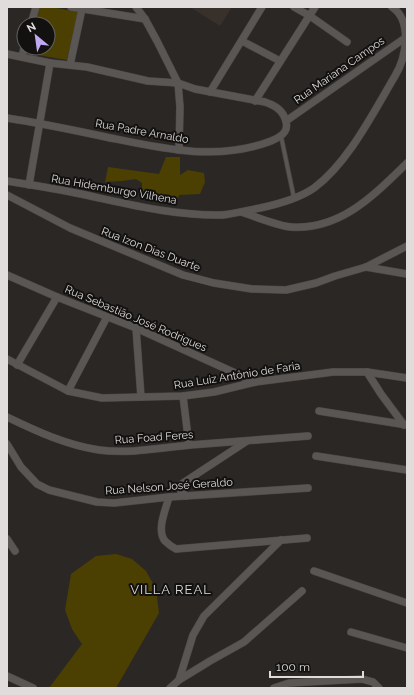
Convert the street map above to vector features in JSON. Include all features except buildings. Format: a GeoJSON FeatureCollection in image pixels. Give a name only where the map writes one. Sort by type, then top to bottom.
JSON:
{"type":"FeatureCollection","features":[{"type":"Feature","properties":{"kind":"street"},"geometry":{"type":"LineString","coordinates":[[71,7],[145,19]]}},
{"type":"Feature","properties":{"kind":"street"},"geometry":{"type":"LineString","coordinates":[[136,7],[158,41],[178,83],[180,107],[179,150]]}},
{"type":"Feature","properties":{"kind":"street"},"geometry":{"type":"LineString","coordinates":[[210,92],[262,7]]}},
{"type":"Feature","properties":{"kind":"street"},"geometry":{"type":"LineString","coordinates":[[294,7],[310,16],[346,42]]}},
{"type":"Feature","properties":{"kind":"street"},"geometry":{"type":"LineString","coordinates":[[256,101],[315,7]]}},
{"type":"Feature","properties":{"kind":"street","name":"Rua Hidemburgo Vilhena"},"geometry":{"type":"LineString","coordinates":[[7,181],[75,193],[153,210],[217,214],[274,205],[294,199],[314,188],[342,161],[371,117],[397,73],[403,58],[405,38],[402,18],[396,9],[392,7]]}},
{"type":"Feature","properties":{"kind":"street"},"geometry":{"type":"LineString","coordinates":[[70,65],[82,9]]}},
{"type":"Feature","properties":{"kind":"street","name":"Rua Mariana Campos"},"geometry":{"type":"LineString","coordinates":[[286,121],[405,38]]}},
{"type":"Feature","properties":{"kind":"street"},"geometry":{"type":"LineString","coordinates":[[242,41],[280,61]]}},
{"type":"Feature","properties":{"kind":"street"},"geometry":{"type":"LineString","coordinates":[[7,54],[50,63],[87,67],[148,81],[178,83],[195,89],[272,105],[281,111],[286,121],[285,131],[281,136]]}},
{"type":"Feature","properties":{"kind":"street"},"geometry":{"type":"LineString","coordinates":[[29,185],[50,63]]}},
{"type":"Feature","properties":{"kind":"street","name":"Rua Padre Arnaldo"},"geometry":{"type":"LineString","coordinates":[[7,118],[40,123],[153,146],[194,152],[221,151],[256,145],[281,136]]}},
{"type":"Feature","properties":{"kind":"street"},"geometry":{"type":"LineString","coordinates":[[241,211],[290,227],[318,225],[338,219],[348,213],[372,196],[407,163]]}},
{"type":"Feature","properties":{"kind":"street","name":"Rua Izon Dias Duarte"},"geometry":{"type":"LineString","coordinates":[[7,195],[70,228],[183,275],[214,283],[252,289],[286,290],[316,283],[335,276],[366,268],[407,246]]}},
{"type":"Feature","properties":{"kind":"street"},"geometry":{"type":"LineString","coordinates":[[366,268],[407,274]]}},
{"type":"Feature","properties":{"kind":"street","name":"Rua Sebastião José Rodrigues"},"geometry":{"type":"LineString","coordinates":[[7,275],[136,328],[255,382]]}},
{"type":"Feature","properties":{"kind":"street"},"geometry":{"type":"LineString","coordinates":[[18,365],[57,296]]}},
{"type":"Feature","properties":{"kind":"street"},"geometry":{"type":"LineString","coordinates":[[68,391],[107,317]]}},
{"type":"Feature","properties":{"kind":"street"},"geometry":{"type":"LineString","coordinates":[[136,328],[141,397]]}},
{"type":"Feature","properties":{"kind":"street","name":"Rua Luiz Antônio de Faria"},"geometry":{"type":"LineString","coordinates":[[7,359],[68,391],[102,398],[183,396],[214,392],[255,382],[332,372],[367,372],[407,378]]}},
{"type":"Feature","properties":{"kind":"street"},"geometry":{"type":"LineString","coordinates":[[367,372],[381,394],[406,426]]}},
{"type":"Feature","properties":{"kind":"street"},"geometry":{"type":"LineString","coordinates":[[183,396],[189,445]]}},
{"type":"Feature","properties":{"kind":"street"},"geometry":{"type":"LineString","coordinates":[[318,411],[406,426]]}},
{"type":"Feature","properties":{"kind":"street","name":"Rua Foad Feres"},"geometry":{"type":"LineString","coordinates":[[7,417],[44,434],[73,444],[99,450],[136,451],[189,445],[308,436]]}},
{"type":"Feature","properties":{"kind":"street"},"geometry":{"type":"LineString","coordinates":[[186,496],[181,491],[180,486],[183,483],[247,441]]}},
{"type":"Feature","properties":{"kind":"street","name":"Rua Nelson José Geraldo"},"geometry":{"type":"LineString","coordinates":[[7,444],[21,467],[37,484],[49,490],[97,502],[114,503],[169,497],[308,488]]}},
{"type":"Feature","properties":{"kind":"street"},"geometry":{"type":"LineString","coordinates":[[316,456],[407,470]]}},
{"type":"Feature","properties":{"kind":"street"},"geometry":{"type":"LineString","coordinates":[[169,497],[162,523],[162,535],[166,542],[176,549],[307,538]]}},
{"type":"Feature","properties":{"kind":"street"},"geometry":{"type":"LineString","coordinates":[[7,539],[15,550]]}},
{"type":"Feature","properties":{"kind":"street"},"geometry":{"type":"LineString","coordinates":[[179,680],[193,635],[204,616],[281,540]]}},
{"type":"Feature","properties":{"kind":"street"},"geometry":{"type":"LineString","coordinates":[[314,571],[407,603]]}},
{"type":"Feature","properties":{"kind":"street"},"geometry":{"type":"LineString","coordinates":[[170,688],[179,680],[210,660],[244,642],[302,591]]}},
{"type":"Feature","properties":{"kind":"street"},"geometry":{"type":"LineString","coordinates":[[352,632],[407,648]]}},
{"type":"Feature","properties":{"kind":"street"},"geometry":{"type":"LineString","coordinates":[[7,676],[33,688]]}},
{"type":"Feature","properties":{"kind":"street"},"geometry":{"type":"LineString","coordinates":[[274,688],[289,683],[362,679],[373,682],[379,688]]}},
{"type":"Feature","properties":{"kind":"lane"},"geometry":{"type":"LineString","coordinates":[[281,136],[294,199]]}},
{"type":"Feature","properties":{"kind":"shaded area"},"geometry":{"type":"Polygon","coordinates":[[[40,7],[51,7],[79,12],[67,60],[44,56],[56,56],[56,16],[37,16],[40,7]]]}},
{"type":"Feature","properties":{"kind":"shaded area"},"geometry":{"type":"Polygon","coordinates":[[[190,7],[232,7],[220,26],[190,7]]]}},
{"type":"Feature","properties":{"kind":"shaded area"},"geometry":{"type":"Polygon","coordinates":[[[166,157],[180,157],[180,175],[188,170],[204,173],[205,182],[200,194],[179,195],[176,204],[142,195],[142,183],[136,179],[105,182],[108,167],[159,174],[166,157]]]}},
{"type":"Feature","properties":{"kind":"shaded area"},"geometry":{"type":"Polygon","coordinates":[[[116,554],[132,559],[146,571],[156,589],[159,613],[116,688],[49,688],[82,644],[72,629],[65,610],[71,574],[96,556],[116,554]]]}},
{"type":"Feature","properties":{"kind":"district","name":"VILLA REAL"},"geometry":{"type":"Point","coordinates":[171,589]}}]}
